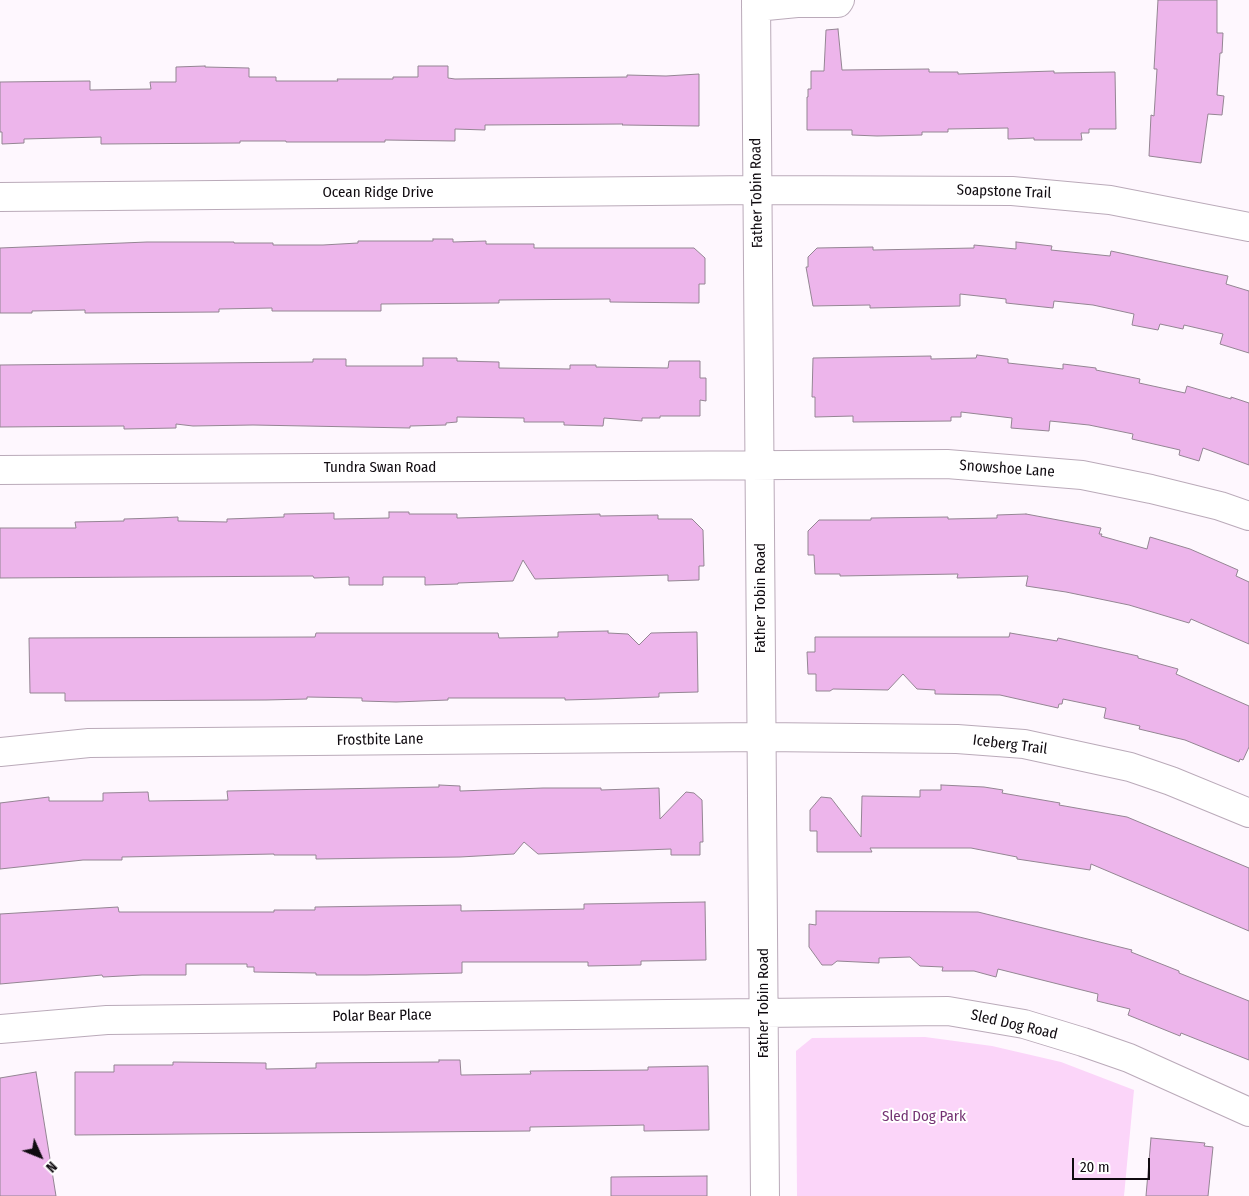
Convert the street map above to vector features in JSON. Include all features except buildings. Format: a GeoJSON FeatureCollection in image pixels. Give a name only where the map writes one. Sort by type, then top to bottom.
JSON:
{"type":"FeatureCollection","features":[{"type":"Feature","properties":{"kind":"street"},"geometry":{"type":"LineString","coordinates":[[756,4],[838,3],[840,0]]}},
{"type":"Feature","properties":{"kind":"street","name":"Father Tobin Road"},"geometry":{"type":"LineString","coordinates":[[756,4],[765,1196]]}},
{"type":"Feature","properties":{"kind":"street","name":"Ocean Ridge Drive"},"geometry":{"type":"LineString","coordinates":[[0,197],[756,190]]}},
{"type":"Feature","properties":{"kind":"street","name":"Soapstone Trail"},"geometry":{"type":"LineString","coordinates":[[756,190],[1021,192],[1110,200],[1249,227]]}},
{"type":"Feature","properties":{"kind":"street","name":"Snowshoe Lane"},"geometry":{"type":"LineString","coordinates":[[760,465],[947,464],[1082,475],[1151,489],[1220,506],[1249,516]]}},
{"type":"Feature","properties":{"kind":"street","name":"Tundra Swan Road"},"geometry":{"type":"LineString","coordinates":[[0,470],[760,465]]}},
{"type":"Feature","properties":{"kind":"street","name":"Frostbite Lane"},"geometry":{"type":"LineString","coordinates":[[0,752],[89,743],[761,737]]}},
{"type":"Feature","properties":{"kind":"street","name":"Iceberg Trail"},"geometry":{"type":"LineString","coordinates":[[761,737],[957,739],[1024,744],[1130,767],[1171,781],[1249,813]]}},
{"type":"Feature","properties":{"kind":"street","name":"Sled Dog Road"},"geometry":{"type":"LineString","coordinates":[[764,1012],[948,1011],[1024,1024],[1129,1058],[1249,1112]]}},
{"type":"Feature","properties":{"kind":"street","name":"Polar Bear Place"},"geometry":{"type":"LineString","coordinates":[[0,1029],[107,1020],[764,1012]]}},
{"type":"Feature","properties":{"kind":"green space","name":"Sled Dog Park"},"geometry":{"type":"Polygon","coordinates":[[[925,1037],[992,1046],[1061,1062],[1134,1090],[1124,1196],[797,1196],[796,1051],[812,1038],[925,1037]]]}}]}
